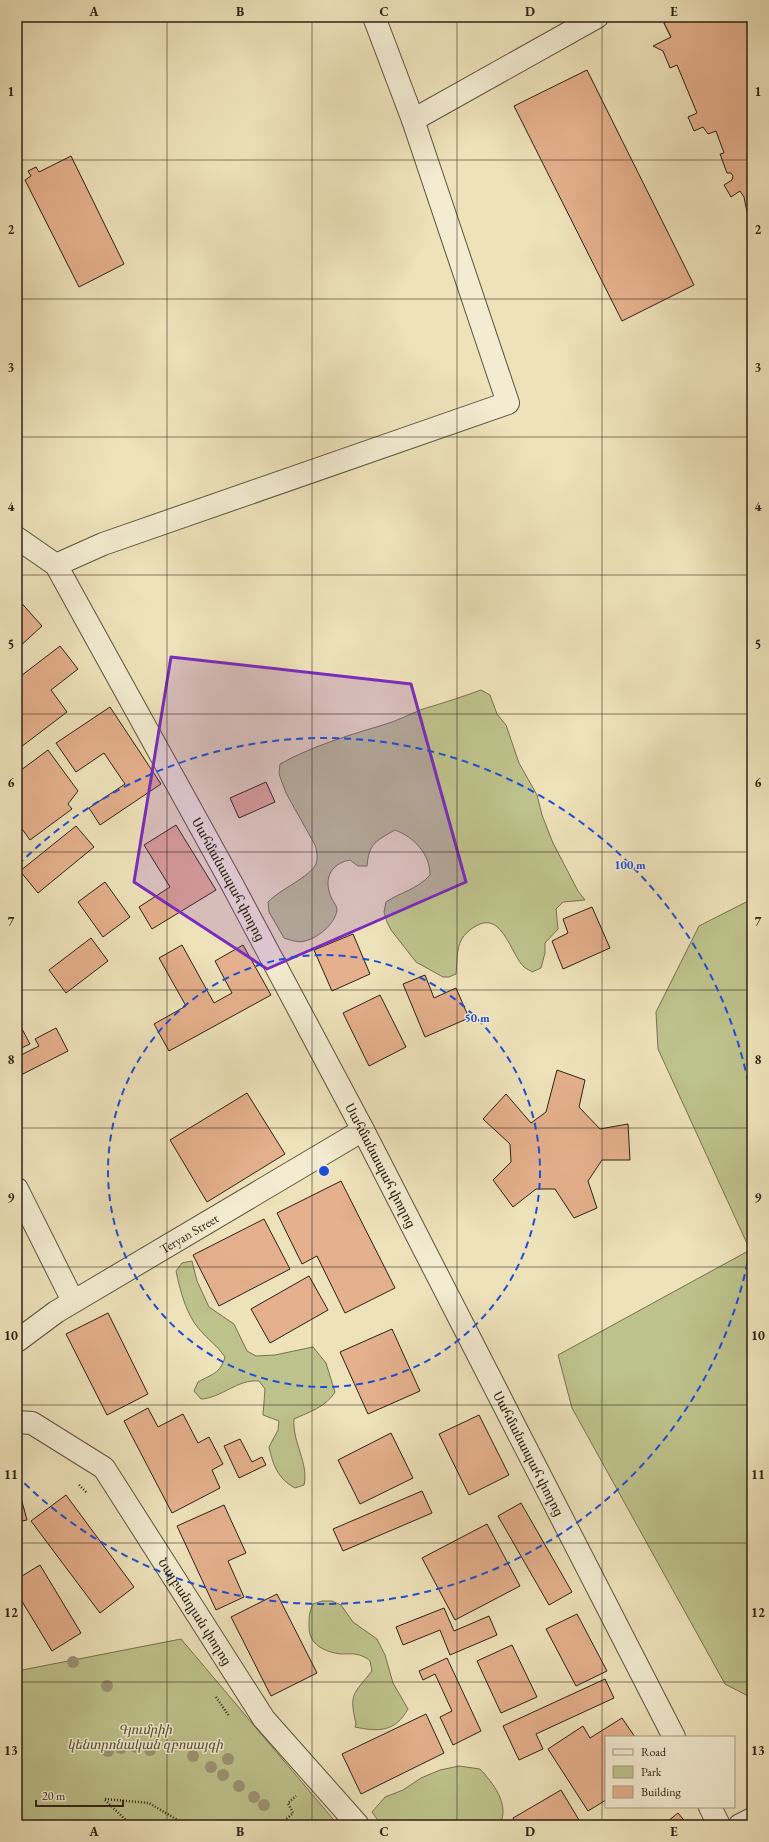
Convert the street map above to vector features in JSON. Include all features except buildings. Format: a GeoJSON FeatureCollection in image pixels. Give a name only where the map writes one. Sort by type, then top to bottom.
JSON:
{"type":"FeatureCollection","features":[{"type":"Feature","properties":{"kind":"street"},"geometry":{"type":"LineString","coordinates":[[17,538],[56,565],[103,544],[508,403],[413,120],[374,17]]}},
{"type":"Feature","properties":{"kind":"street"},"geometry":{"type":"LineString","coordinates":[[413,120],[597,17]]}},
{"type":"Feature","properties":{"kind":"street","name":"Սահմանապահ փողոց"},"geometry":{"type":"LineString","coordinates":[[56,565],[232,884],[363,1130],[673,1736]]}},
{"type":"Feature","properties":{"kind":"street","name":"Teryan Street"},"geometry":{"type":"LineString","coordinates":[[17,1341],[56,1312],[74,1301],[363,1130]]}},
{"type":"Feature","properties":{"kind":"street"},"geometry":{"type":"LineString","coordinates":[[17,1189],[74,1301]]}},
{"type":"Feature","properties":{"kind":"street","name":"Նալբանդյան փողոց"},"geometry":{"type":"LineString","coordinates":[[17,1422],[32,1423],[104,1468],[264,1719],[358,1825]]}},
{"type":"Feature","properties":{"kind":"street"},"geometry":{"type":"LineString","coordinates":[[710,1808],[719,1825]]}},
{"type":"Feature","properties":{"kind":"street"},"geometry":{"type":"LineString","coordinates":[[740,1825],[752,1819]]}},
{"type":"Feature","properties":{"kind":"path"},"geometry":{"type":"LineString","coordinates":[[280,1825],[292,1813],[288,1803],[296,1796]]}},
{"type":"Feature","properties":{"kind":"path"},"geometry":{"type":"LineString","coordinates":[[131,1825],[105,1799],[149,1803],[186,1825]]}},
{"type":"Feature","properties":{"kind":"highlighted area"},"geometry":{"type":"Polygon","coordinates":[[[171,657],[411,684],[466,882],[267,969],[134,882],[171,657]]]}},
{"type":"Feature","properties":{"kind":"green space"},"geometry":{"type":"Polygon","coordinates":[[[481,690],[490,695],[497,714],[506,725],[519,763],[537,795],[542,815],[553,843],[578,891],[585,900],[563,902],[556,909],[558,929],[545,943],[545,953],[541,968],[532,972],[525,968],[499,929],[493,924],[485,923],[476,926],[464,935],[459,946],[456,974],[449,977],[443,977],[416,962],[391,930],[384,912],[386,902],[420,884],[430,875],[429,867],[420,847],[408,837],[395,830],[378,840],[372,847],[367,866],[358,866],[350,860],[337,865],[333,869],[328,880],[328,886],[337,910],[333,920],[325,930],[315,937],[302,942],[284,938],[269,912],[268,902],[313,869],[316,864],[317,853],[315,845],[286,793],[279,774],[280,764],[304,752],[330,742],[481,690]]]}},
{"type":"Feature","properties":{"kind":"green space"},"geometry":{"type":"Polygon","coordinates":[[[752,899],[752,1698],[725,1684],[572,1408],[558,1355],[750,1250],[658,1049],[656,1012],[699,926],[752,899]]]}},
{"type":"Feature","properties":{"kind":"green space"},"geometry":{"type":"Polygon","coordinates":[[[192,1261],[197,1281],[209,1307],[234,1324],[247,1351],[256,1356],[275,1355],[313,1347],[326,1363],[335,1392],[327,1402],[294,1419],[295,1436],[303,1461],[305,1477],[304,1485],[295,1488],[289,1484],[280,1476],[272,1460],[269,1447],[278,1430],[279,1421],[263,1415],[265,1389],[259,1381],[244,1383],[209,1398],[201,1399],[194,1391],[198,1382],[211,1375],[221,1367],[225,1357],[194,1323],[184,1302],[176,1271],[182,1263],[192,1261]]]}},
{"type":"Feature","properties":{"kind":"green space"},"geometry":{"type":"Polygon","coordinates":[[[322,1601],[332,1601],[341,1605],[353,1622],[377,1639],[385,1655],[393,1683],[408,1709],[403,1717],[392,1726],[379,1730],[355,1727],[356,1724],[353,1706],[354,1695],[372,1671],[370,1661],[357,1654],[341,1654],[329,1651],[315,1643],[310,1633],[310,1615],[313,1604],[322,1601]]]}},
{"type":"Feature","properties":{"kind":"green space","name":"Գյումրիի կենտրոնական զբոսայգի"},"geometry":{"type":"Polygon","coordinates":[[[181,1639],[338,1825],[17,1825],[17,1671],[181,1639]]]}},
{"type":"Feature","properties":{"kind":"green space"},"geometry":{"type":"Polygon","coordinates":[[[459,1766],[480,1769],[495,1787],[499,1794],[503,1809],[503,1817],[500,1825],[381,1825],[372,1812],[385,1797],[403,1790],[421,1778],[440,1770],[459,1766]]]}}]}
